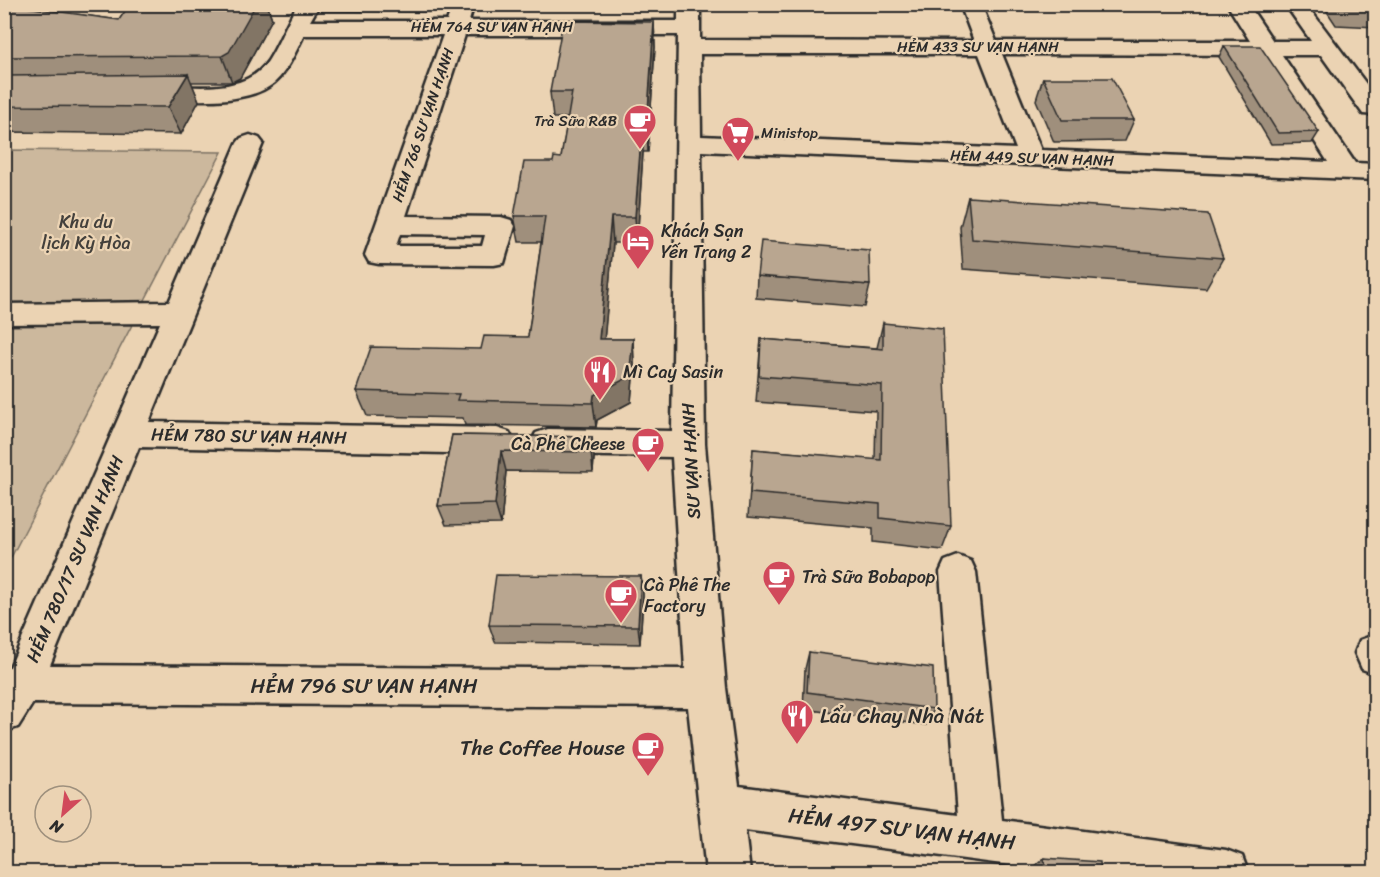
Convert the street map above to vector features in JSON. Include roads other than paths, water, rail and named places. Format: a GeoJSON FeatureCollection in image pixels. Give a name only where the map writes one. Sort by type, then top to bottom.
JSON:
{"type":"FeatureCollection","features":[{"type":"Feature","properties":{"kind":"street"},"geometry":{"type":"LineString","coordinates":[[133,92],[237,91],[255,85],[265,78],[277,62],[308,4]]}},
{"type":"Feature","properties":{"kind":"street","name":"SƯ VẠN HẠNH"},"geometry":{"type":"LineString","coordinates":[[689,4],[688,444],[706,688],[728,873]]}},
{"type":"Feature","properties":{"kind":"street"},"geometry":{"type":"LineString","coordinates":[[970,4],[1032,158]]}},
{"type":"Feature","properties":{"kind":"street"},"geometry":{"type":"LineString","coordinates":[[1237,4],[1347,171]]}},
{"type":"Feature","properties":{"kind":"street"},"geometry":{"type":"LineString","coordinates":[[1295,4],[1372,109]]}},
{"type":"Feature","properties":{"kind":"street","name":"HẺM 764 SƯ VẠN HẠNH"},"geometry":{"type":"LineString","coordinates":[[295,27],[460,15],[689,38]]}},
{"type":"Feature","properties":{"kind":"street","name":"HẺM 766 SƯ VẠN HẠNH"},"geometry":{"type":"LineString","coordinates":[[390,225],[460,15]]}},
{"type":"Feature","properties":{"kind":"street","name":"HẺM 433 SƯ VẠN HẠNH"},"geometry":{"type":"LineString","coordinates":[[689,38],[987,47],[1327,48]]}},
{"type":"Feature","properties":{"kind":"street","name":"HẺM 780 SƯ VẠN HẠNH"},"geometry":{"type":"LineString","coordinates":[[250,143],[127,434],[688,444]]}},
{"type":"Feature","properties":{"kind":"street","name":"HẺM 449 SƯ VẠN HẠNH"},"geometry":{"type":"LineString","coordinates":[[689,143],[1376,172]]}},
{"type":"Feature","properties":{"kind":"street"},"geometry":{"type":"LineString","coordinates":[[4,314],[180,312]]}},
{"type":"Feature","properties":{"kind":"street","name":"HẺM 780/17 SƯ VẠN HẠNH"},"geometry":{"type":"LineString","coordinates":[[11,694],[127,434]]}},
{"type":"Feature","properties":{"kind":"street"},"geometry":{"type":"LineString","coordinates":[[958,572],[982,840]]}},
{"type":"Feature","properties":{"kind":"street","name":"HẺM 796 SƯ VẠN HẠNH"},"geometry":{"type":"LineString","coordinates":[[11,694],[706,688]]}},
{"type":"Feature","properties":{"kind":"street","name":"HẺM 497 SƯ VẠN HẠNH"},"geometry":{"type":"LineString","coordinates":[[720,805],[982,840],[1117,865],[1226,873]]}},
{"type":"Feature","properties":{"kind":"place","name":"Trà Sữa R&B"},"geometry":{"type":"Point","coordinates":[640,150]}},
{"type":"Feature","properties":{"kind":"place","name":"Ministop"},"geometry":{"type":"Point","coordinates":[738,162]}},
{"type":"Feature","properties":{"kind":"place","name":"Khách Sạn Yến Trang 2"},"geometry":{"type":"Point","coordinates":[638,270]}},
{"type":"Feature","properties":{"kind":"place","name":"Mì Cay Sasin"},"geometry":{"type":"Point","coordinates":[600,401]}},
{"type":"Feature","properties":{"kind":"place","name":"Cà Phê Cheese"},"geometry":{"type":"Point","coordinates":[648,473]}},
{"type":"Feature","properties":{"kind":"place","name":"Trà Sữa Bobapop"},"geometry":{"type":"Point","coordinates":[779,606]}},
{"type":"Feature","properties":{"kind":"place","name":"Cà Phê The Factory"},"geometry":{"type":"Point","coordinates":[621,624]}},
{"type":"Feature","properties":{"kind":"place","name":"Lẩu Chay Nhà Nát"},"geometry":{"type":"Point","coordinates":[797,745]}},
{"type":"Feature","properties":{"kind":"place","name":"The Coffee House"},"geometry":{"type":"Point","coordinates":[648,777]}},
{"type":"Feature","properties":{"kind":"park label","name":"Khu du lịch Kỳ Hòa"},"geometry":{"type":"Point","coordinates":[86,232]}}]}
